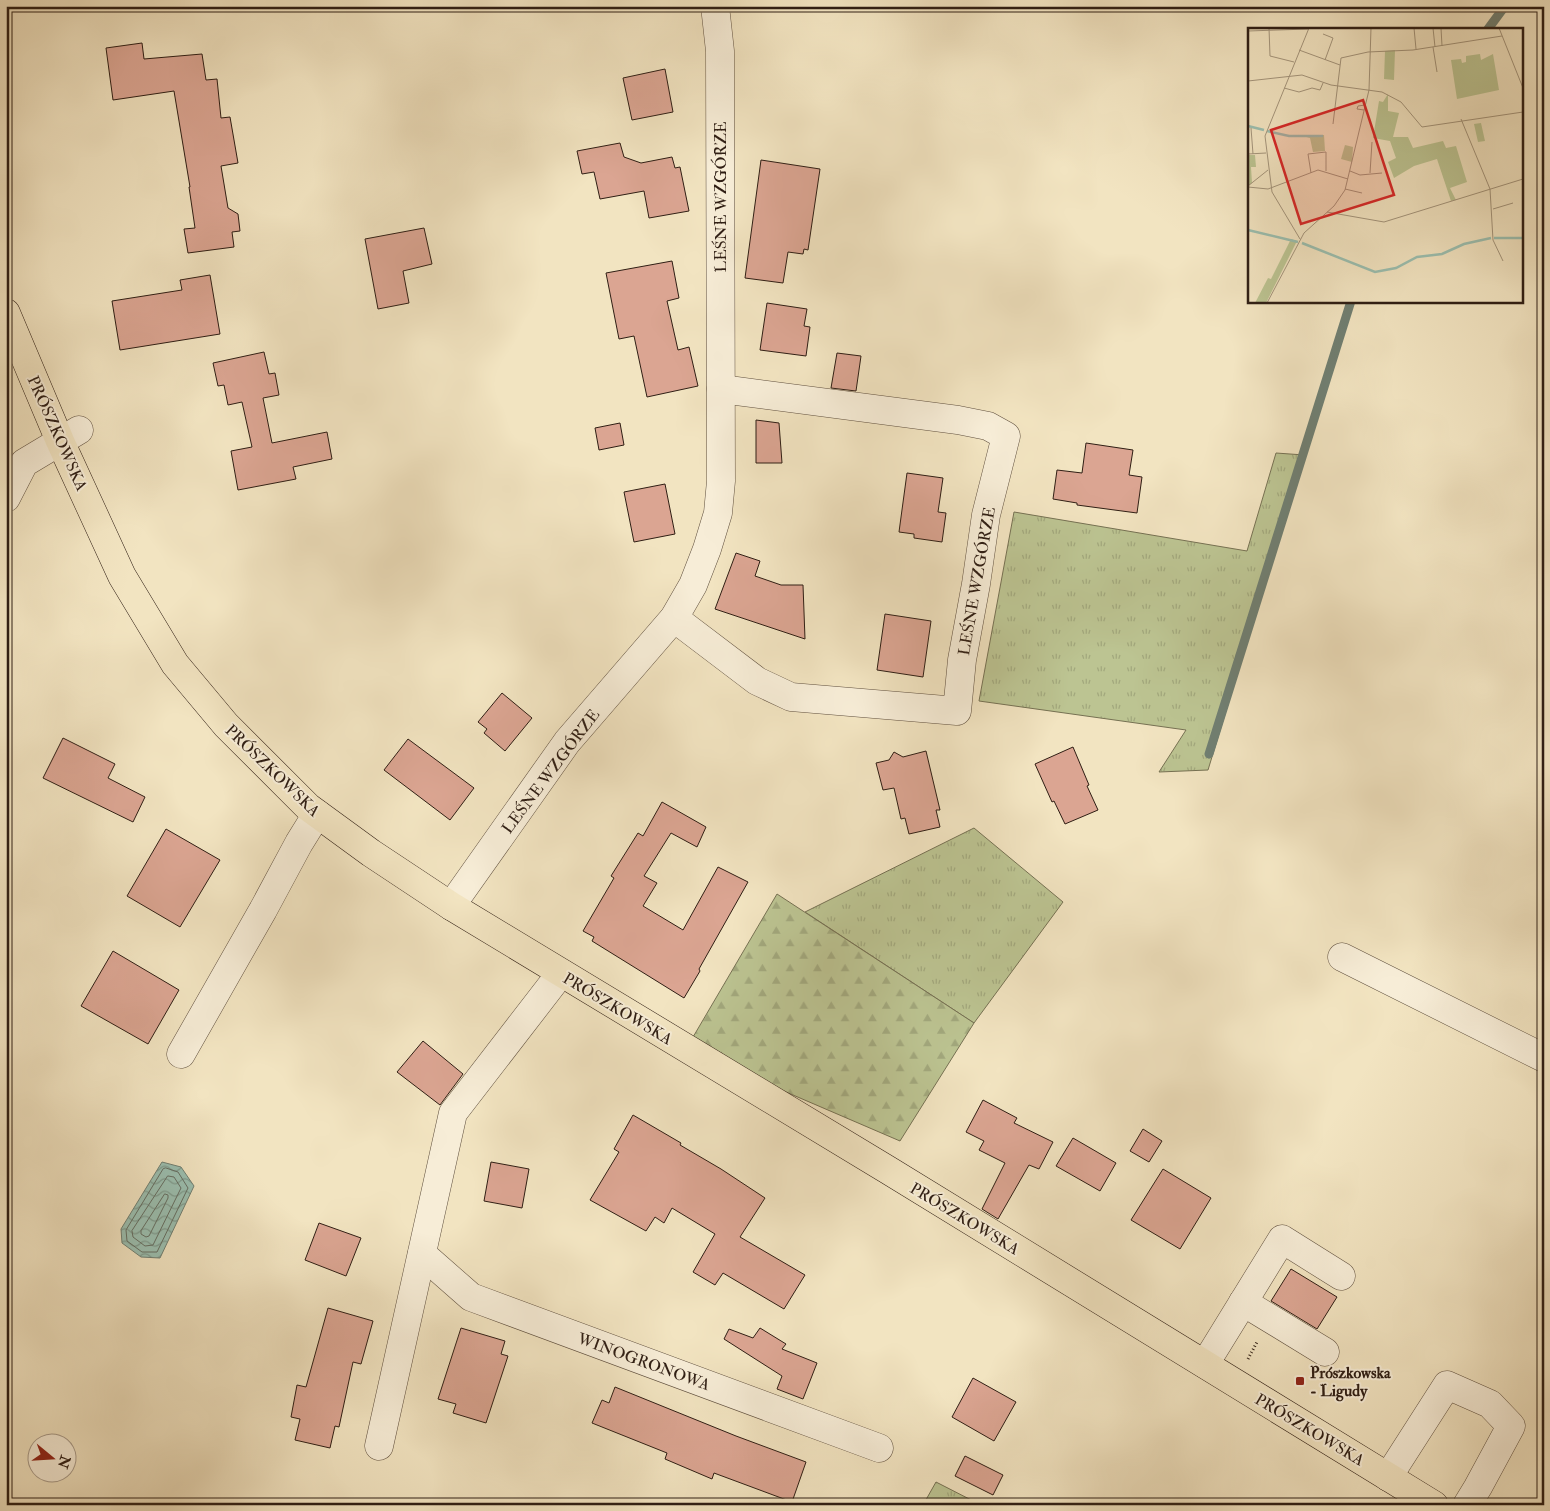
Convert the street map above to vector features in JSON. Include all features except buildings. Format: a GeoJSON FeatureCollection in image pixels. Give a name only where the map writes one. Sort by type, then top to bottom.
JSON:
{"type":"FeatureCollection","features":[{"type":"Feature","properties":{"kind":"main road","name":"PRÓSZKOWSKA"},"geometry":{"type":"LineString","coordinates":[[6,313],[69,435],[122,576],[175,664],[226,725],[308,807],[371,853],[451,906],[904,1180],[1434,1505]]}},
{"type":"Feature","properties":{"kind":"street","name":"LEŚNE WZGÓRZE"},"geometry":{"type":"LineString","coordinates":[[451,906],[567,742],[674,618],[693,584],[707,549],[718,513],[721,481],[720,51],[715,6]]}},
{"type":"Feature","properties":{"kind":"street","name":"LEŚNE WZGÓRZE"},"geometry":{"type":"LineString","coordinates":[[674,618],[757,681],[791,697],[957,710],[962,660],[986,515],[1006,436],[988,426],[958,420],[721,389]]}},
{"type":"Feature","properties":{"kind":"street"},"geometry":{"type":"LineString","coordinates":[[6,498],[24,463],[69,435]]}},
{"type":"Feature","properties":{"kind":"street"},"geometry":{"type":"LineString","coordinates":[[181,1054],[317,814]]}},
{"type":"Feature","properties":{"kind":"street"},"geometry":{"type":"LineString","coordinates":[[1342,957],[1544,1058]]}},
{"type":"Feature","properties":{"kind":"street"},"geometry":{"type":"LineString","coordinates":[[379,1446],[453,1113],[561,973]]}},
{"type":"Feature","properties":{"kind":"street"},"geometry":{"type":"LineString","coordinates":[[1205,1364],[1282,1239],[1341,1276]]}},
{"type":"Feature","properties":{"kind":"street","name":"WINOGRONOWA"},"geometry":{"type":"LineString","coordinates":[[422,1254],[470,1297],[879,1448]]}},
{"type":"Feature","properties":{"kind":"street"},"geometry":{"type":"LineString","coordinates":[[1243,1302],[1325,1352]]}},
{"type":"Feature","properties":{"kind":"street"},"geometry":{"type":"LineString","coordinates":[[1388,1477],[1447,1385],[1490,1404],[1511,1426],[1467,1505]]}},
{"type":"Feature","properties":{"kind":"green space"},"geometry":{"type":"Polygon","coordinates":[[[1276,453],[1304,455],[1208,770],[1159,772],[1186,730],[979,701],[1014,512],[1247,551],[1276,453]]]}},
{"type":"Feature","properties":{"kind":"green space"},"geometry":{"type":"Polygon","coordinates":[[[974,828],[1063,902],[974,1023],[805,912],[974,828]]]}},
{"type":"Feature","properties":{"kind":"green space"},"geometry":{"type":"Polygon","coordinates":[[[777,894],[974,1023],[900,1141],[686,1049],[777,894]]]}},
{"type":"Feature","properties":{"kind":"green space"},"geometry":{"type":"Polygon","coordinates":[[[936,1482],[981,1505],[923,1505],[936,1482]]]}},
{"type":"Feature","properties":{"kind":"water"},"geometry":{"type":"Polygon","coordinates":[[[162,1162],[181,1167],[194,1186],[160,1258],[141,1257],[122,1243],[121,1229],[162,1162]]]}},
{"type":"Feature","properties":{"kind":"waterway"},"geometry":{"type":"LineString","coordinates":[[1489,28],[1505,6]]}},
{"type":"Feature","properties":{"kind":"waterway"},"geometry":{"type":"LineString","coordinates":[[1209,754],[1351,302]]}},
{"type":"Feature","properties":{"kind":"place","name":"Prószkowska - Ligudy"},"geometry":{"type":"Point","coordinates":[1300,1381]}}]}
